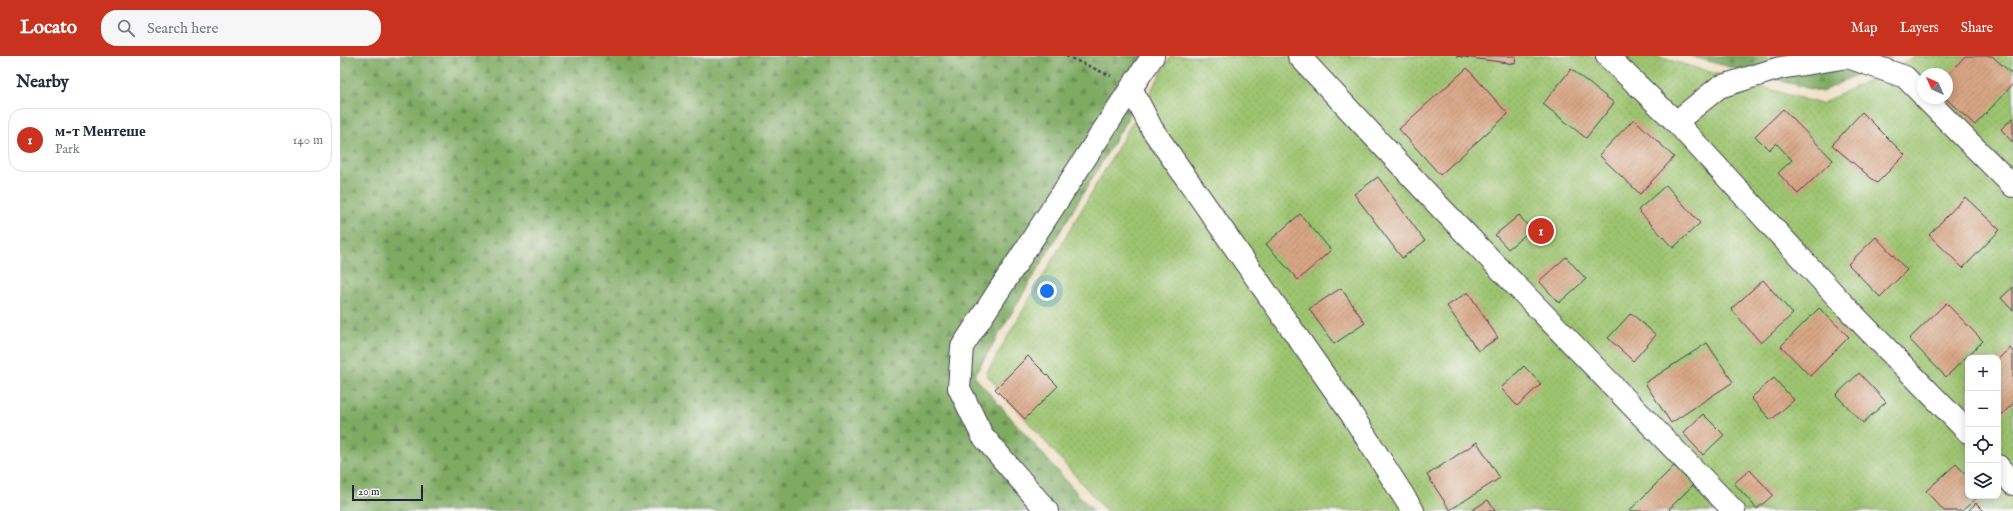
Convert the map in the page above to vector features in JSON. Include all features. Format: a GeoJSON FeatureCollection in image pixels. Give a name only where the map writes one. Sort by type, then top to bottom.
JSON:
{"type":"FeatureCollection","features":[{"type":"Feature","properties":{"kind":"street"},"geometry":{"type":"LineString","coordinates":[[1047,511],[982,435],[959,388],[962,347],[1130,88],[1153,56]]}},
{"type":"Feature","properties":{"kind":"street"},"geometry":{"type":"LineString","coordinates":[[1299,56],[1440,207],[1734,511]]}},
{"type":"Feature","properties":{"kind":"street"},"geometry":{"type":"LineString","coordinates":[[1607,56],[1676,122],[1847,308],[1965,429]]}},
{"type":"Feature","properties":{"kind":"street"},"geometry":{"type":"LineString","coordinates":[[1676,122],[1719,87],[1780,68],[1848,57],[1905,77],[1917,90]]}},
{"type":"Feature","properties":{"kind":"street"},"geometry":{"type":"LineString","coordinates":[[1130,88],[1152,129],[1352,415],[1413,511]]}},
{"type":"Feature","properties":{"kind":"street"},"geometry":{"type":"LineString","coordinates":[[1932,104],[2013,186]]}},
{"type":"Feature","properties":{"kind":"street"},"geometry":{"type":"LineString","coordinates":[[2001,470],[2013,484]]}},
{"type":"Feature","properties":{"kind":"path"},"geometry":{"type":"LineString","coordinates":[[1066,56],[1104,72],[1130,88]]}},
{"type":"Feature","properties":{"kind":"green space"},"geometry":{"type":"Polygon","coordinates":[[[340,56],[1165,56],[974,376],[1093,511],[340,511],[340,56]]]}},
{"type":"Feature","properties":{"kind":"green space"},"geometry":{"type":"Polygon","coordinates":[[[1171,56],[1655,56],[1821,104],[1916,56],[2013,56],[2013,511],[1106,511],[986,374],[1171,56]]]}},
{"type":"Feature","properties":{"kind":"green space"},"geometry":{"type":"Polygon","coordinates":[[[1689,56],[1893,56],[1822,92],[1689,56]]]}},
{"type":"Feature","properties":{"kind":"building"},"geometry":{"type":"Polygon","coordinates":[[[1456,56],[1516,56],[1515,64],[1456,56]]]}},
{"type":"Feature","properties":{"kind":"building"},"geometry":{"type":"Polygon","coordinates":[[[1965,56],[1992,56],[2013,75],[2013,84],[1975,125],[1952,104],[1953,104],[1953,69],[1965,56]]]}},
{"type":"Feature","properties":{"kind":"building"},"geometry":{"type":"Polygon","coordinates":[[[1467,68],[1508,114],[1440,175],[1399,129],[1467,68]]]}},
{"type":"Feature","properties":{"kind":"building"},"geometry":{"type":"Polygon","coordinates":[[[1571,69],[1614,103],[1586,138],[1543,104],[1571,69]]]}},
{"type":"Feature","properties":{"kind":"building"},"geometry":{"type":"Polygon","coordinates":[[[1783,109],[1833,160],[1798,194],[1778,173],[1792,160],[1776,143],[1769,150],[1755,136],[1783,109]]]}},
{"type":"Feature","properties":{"kind":"building"},"geometry":{"type":"Polygon","coordinates":[[[1862,112],[1905,155],[1877,183],[1832,145],[1862,112]]]}},
{"type":"Feature","properties":{"kind":"building"},"geometry":{"type":"Polygon","coordinates":[[[2013,118],[2013,143],[2001,129],[2013,118]]]}},
{"type":"Feature","properties":{"kind":"building"},"geometry":{"type":"Polygon","coordinates":[[[1634,119],[1674,157],[1640,194],[1599,155],[1634,119]]]}},
{"type":"Feature","properties":{"kind":"building"},"geometry":{"type":"Polygon","coordinates":[[[1378,177],[1425,241],[1402,258],[1354,194],[1378,177]]]}},
{"type":"Feature","properties":{"kind":"building"},"geometry":{"type":"Polygon","coordinates":[[[1666,185],[1700,223],[1673,248],[1638,210],[1666,185]]]}},
{"type":"Feature","properties":{"kind":"building"},"geometry":{"type":"Polygon","coordinates":[[[1965,197],[2000,230],[1963,268],[1929,235],[1965,197]]]}},
{"type":"Feature","properties":{"kind":"building"},"geometry":{"type":"Polygon","coordinates":[[[1300,214],[1331,250],[1298,280],[1266,244],[1300,214]]]}},
{"type":"Feature","properties":{"kind":"building"},"geometry":{"type":"Polygon","coordinates":[[[1519,215],[1531,230],[1508,249],[1495,235],[1519,215]]]}},
{"type":"Feature","properties":{"kind":"building"},"geometry":{"type":"Polygon","coordinates":[[[1876,237],[1907,270],[1880,297],[1848,264],[1876,237]]]}},
{"type":"Feature","properties":{"kind":"building"},"geometry":{"type":"Polygon","coordinates":[[[1566,257],[1586,279],[1559,303],[1539,281],[1566,257]]]}},
{"type":"Feature","properties":{"kind":"building"},"geometry":{"type":"Polygon","coordinates":[[[1763,280],[1793,314],[1761,343],[1731,309],[1763,280]]]}},
{"type":"Feature","properties":{"kind":"building"},"geometry":{"type":"Polygon","coordinates":[[[2013,287],[2013,311],[2001,298],[2013,287]]]}},
{"type":"Feature","properties":{"kind":"building"},"geometry":{"type":"Polygon","coordinates":[[[1341,288],[1365,323],[1334,344],[1309,309],[1341,288]]]}},
{"type":"Feature","properties":{"kind":"building"},"geometry":{"type":"Polygon","coordinates":[[[1468,292],[1498,338],[1478,351],[1447,306],[1468,292]]]}},
{"type":"Feature","properties":{"kind":"building"},"geometry":{"type":"Polygon","coordinates":[[[1946,303],[1983,341],[1969,355],[1965,355],[1965,359],[1946,377],[1909,339],[1946,303]]]}},
{"type":"Feature","properties":{"kind":"building"},"geometry":{"type":"Polygon","coordinates":[[[1819,308],[1849,337],[1810,376],[1781,346],[1819,308]]]}},
{"type":"Feature","properties":{"kind":"building"},"geometry":{"type":"Polygon","coordinates":[[[1631,313],[1656,335],[1633,361],[1608,338],[1631,313]]]}},
{"type":"Feature","properties":{"kind":"building"},"geometry":{"type":"Polygon","coordinates":[[[1707,343],[1733,382],[1671,423],[1645,383],[1707,343]]]}},
{"type":"Feature","properties":{"kind":"building"},"geometry":{"type":"Polygon","coordinates":[[[2010,348],[2013,352],[2013,404],[2001,415],[2001,391],[2001,356],[2010,348]]]}},
{"type":"Feature","properties":{"kind":"building"},"geometry":{"type":"Polygon","coordinates":[[[1028,356],[1058,386],[1025,419],[995,389],[1028,356]]]}},
{"type":"Feature","properties":{"kind":"building"},"geometry":{"type":"Polygon","coordinates":[[[1524,366],[1541,384],[1517,406],[1501,388],[1524,366]]]}},
{"type":"Feature","properties":{"kind":"building"},"geometry":{"type":"Polygon","coordinates":[[[1859,373],[1886,402],[1863,423],[1836,395],[1859,373]]]}},
{"type":"Feature","properties":{"kind":"building"},"geometry":{"type":"Polygon","coordinates":[[[1774,378],[1794,400],[1771,420],[1751,398],[1774,378]]]}},
{"type":"Feature","properties":{"kind":"building"},"geometry":{"type":"Polygon","coordinates":[[[1703,414],[1724,435],[1703,455],[1683,433],[1703,414]]]}},
{"type":"Feature","properties":{"kind":"building"},"geometry":{"type":"Polygon","coordinates":[[[1477,442],[1500,478],[1450,510],[1427,475],[1477,442]]]}},
{"type":"Feature","properties":{"kind":"building"},"geometry":{"type":"Polygon","coordinates":[[[1956,464],[1965,474],[1965,499],[1976,499],[1962,511],[1944,511],[1926,491],[1956,464]]]}},
{"type":"Feature","properties":{"kind":"building"},"geometry":{"type":"Polygon","coordinates":[[[1674,466],[1693,485],[1669,509],[1671,511],[1629,511],[1674,466]]]}},
{"type":"Feature","properties":{"kind":"building"},"geometry":{"type":"Polygon","coordinates":[[[1750,470],[1773,495],[1757,509],[1734,483],[1750,470]]]}},
{"type":"Feature","properties":{"kind":"building"},"geometry":{"type":"Polygon","coordinates":[[[1488,500],[1495,511],[1471,511],[1488,500]]]}},
{"type":"Feature","properties":{"kind":"building"},"geometry":{"type":"Polygon","coordinates":[[[1976,503],[1984,511],[1968,511],[1976,503]]]}},
{"type":"Feature","properties":{"kind":"place","name":"м-т Ментeше"},"geometry":{"type":"Point","coordinates":[1541,231]}}]}
